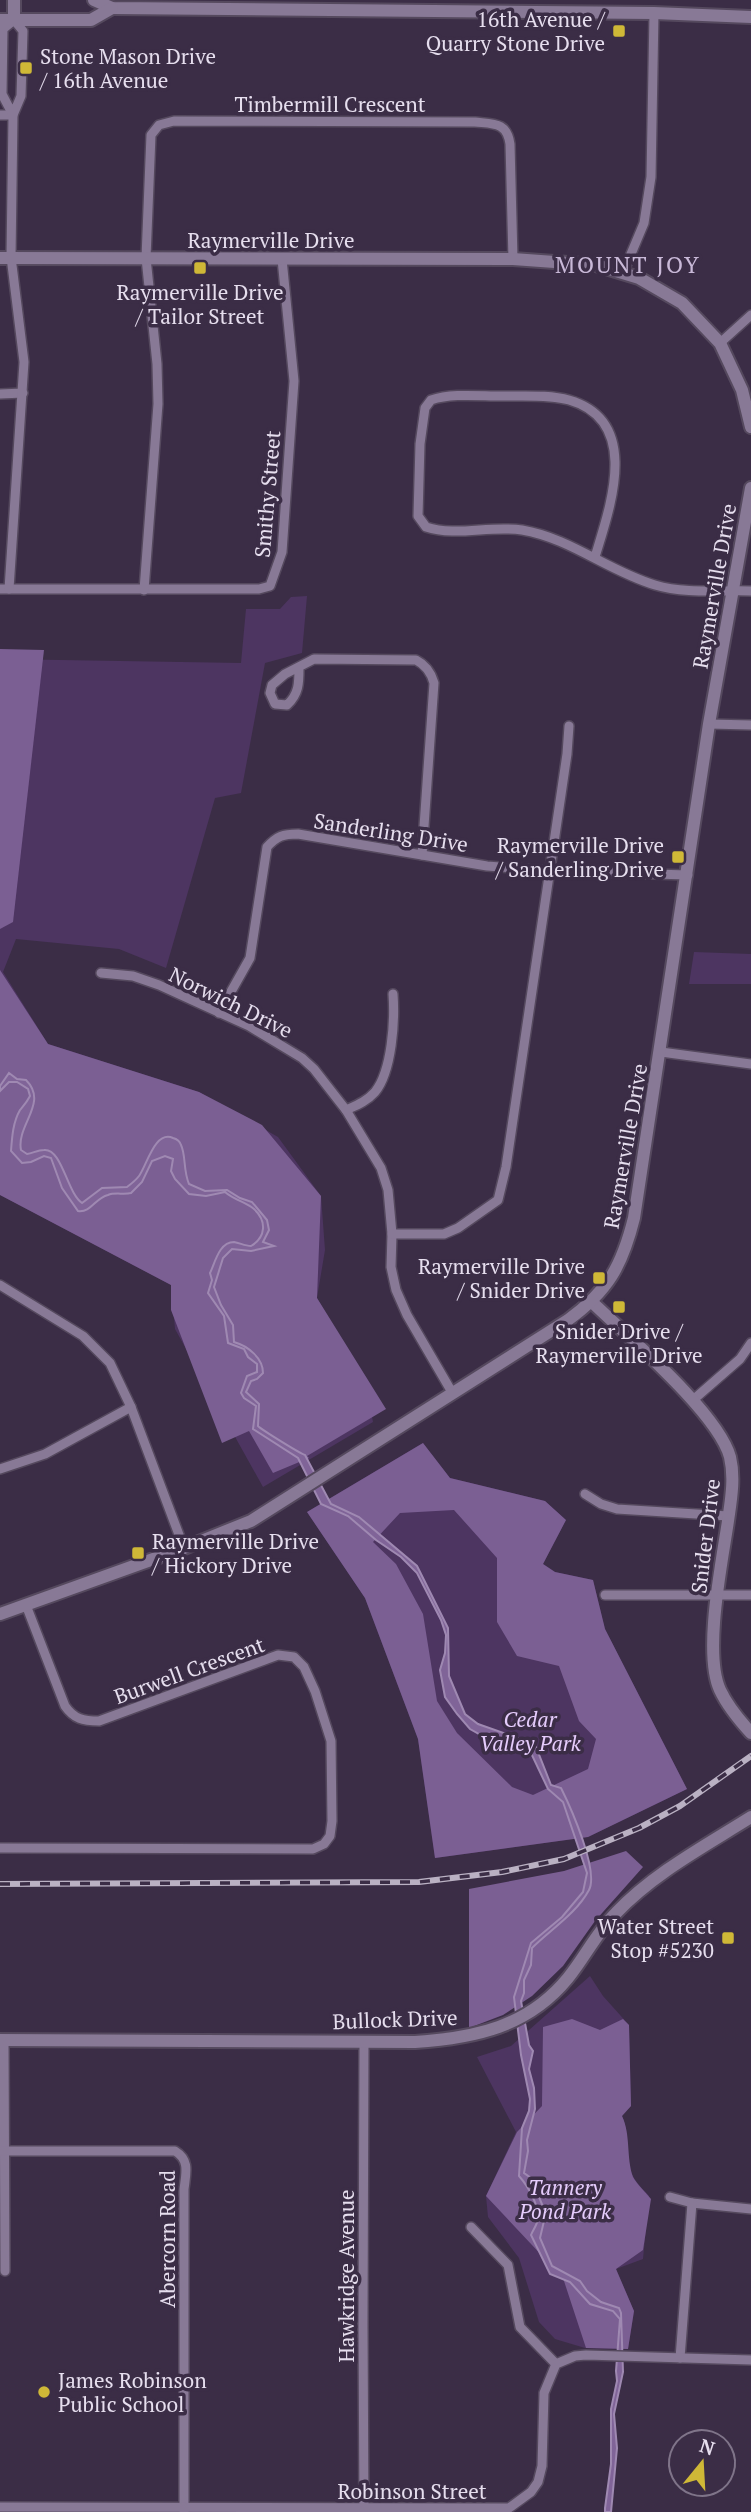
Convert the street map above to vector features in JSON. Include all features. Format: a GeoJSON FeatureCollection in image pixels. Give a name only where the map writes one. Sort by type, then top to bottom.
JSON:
{"type":"FeatureCollection","features":[{"type":"Feature","properties":{"kind":"street"},"geometry":{"type":"LineString","coordinates":[[5,589],[24,362],[6,258],[13,115],[21,96],[23,33],[14,20],[13,0]]}},
{"type":"Feature","properties":{"kind":"street"},"geometry":{"type":"LineString","coordinates":[[94,0],[112,8],[563,7],[751,17]]}},
{"type":"Feature","properties":{"kind":"street"},"geometry":{"type":"LineString","coordinates":[[0,20],[91,20],[112,8]]}},
{"type":"Feature","properties":{"kind":"street"},"geometry":{"type":"LineString","coordinates":[[623,273],[644,223],[651,177],[654,13]]}},
{"type":"Feature","properties":{"kind":"street"},"geometry":{"type":"LineString","coordinates":[[13,115],[2,94],[4,29],[14,20]]}},
{"type":"Feature","properties":{"kind":"street"},"geometry":{"type":"LineString","coordinates":[[0,115],[13,115]]}},
{"type":"Feature","properties":{"kind":"street","name":"Timbermill Crescent"},"geometry":{"type":"LineString","coordinates":[[146,258],[151,135],[159,125],[174,121],[475,122],[504,128],[510,145],[513,259]]}},
{"type":"Feature","properties":{"kind":"street","name":"Raymerville Drive"},"geometry":{"type":"LineString","coordinates":[[6,258],[513,259],[596,265],[639,278],[681,303],[720,343],[742,390],[751,427]]}},
{"type":"Feature","properties":{"kind":"street"},"geometry":{"type":"LineString","coordinates":[[144,590],[158,404],[157,364],[146,258]]}},
{"type":"Feature","properties":{"kind":"street","name":"Smithy Street"},"geometry":{"type":"LineString","coordinates":[[5,589],[260,589],[270,586],[282,552],[294,381],[282,260]]}},
{"type":"Feature","properties":{"kind":"street"},"geometry":{"type":"LineString","coordinates":[[720,343],[751,315]]}},
{"type":"Feature","properties":{"kind":"street"},"geometry":{"type":"LineString","coordinates":[[0,394],[23,393]]}},
{"type":"Feature","properties":{"kind":"street"},"geometry":{"type":"LineString","coordinates":[[595,558],[607,516],[617,461],[615,446],[599,417],[569,400],[448,396],[431,400],[425,408],[420,444],[418,516],[426,527],[449,532],[520,530],[556,539],[595,558],[656,586],[682,590],[751,591]]}},
{"type":"Feature","properties":{"kind":"street","name":"Raymerville Drive"},"geometry":{"type":"LineString","coordinates":[[0,1614],[251,1521],[453,1394],[592,1302],[613,1275],[629,1238],[661,1052],[709,724],[751,488]]}},
{"type":"Feature","properties":{"kind":"street"},"geometry":{"type":"LineString","coordinates":[[299,667],[314,659],[403,659],[424,664],[432,675],[434,683],[422,855]]}},
{"type":"Feature","properties":{"kind":"street"},"geometry":{"type":"LineString","coordinates":[[709,724],[751,725]]}},
{"type":"Feature","properties":{"kind":"street"},"geometry":{"type":"LineString","coordinates":[[392,1234],[444,1234],[498,1200],[506,1167],[569,726]]}},
{"type":"Feature","properties":{"kind":"street","name":"Sanderling Drive"},"geometry":{"type":"LineString","coordinates":[[219,1013],[250,957],[267,847],[283,834],[298,834],[487,866],[550,871],[688,875]]}},
{"type":"Feature","properties":{"kind":"street","name":"Norwich Drive"},"geometry":{"type":"LineString","coordinates":[[101,973],[133,976],[159,985],[249,1026],[302,1058],[314,1069],[346,1110],[380,1168],[388,1190],[392,1234],[391,1266],[396,1290],[407,1315],[453,1394]]}},
{"type":"Feature","properties":{"kind":"street"},"geometry":{"type":"LineString","coordinates":[[346,1110],[366,1100],[384,1078],[395,1018],[393,994]]}},
{"type":"Feature","properties":{"kind":"street"},"geometry":{"type":"LineString","coordinates":[[661,1052],[751,1065]]}},
{"type":"Feature","properties":{"kind":"street"},"geometry":{"type":"LineString","coordinates":[[0,1285],[39,1307],[96,1347],[110,1363],[131,1407],[184,1548]]}},
{"type":"Feature","properties":{"kind":"street","name":"Snider Drive"},"geometry":{"type":"LineString","coordinates":[[592,1302],[693,1400],[730,1455],[732,1491],[713,1644],[719,1689],[751,1733]]}},
{"type":"Feature","properties":{"kind":"street"},"geometry":{"type":"LineString","coordinates":[[693,1400],[740,1359],[751,1343]]}},
{"type":"Feature","properties":{"kind":"street"},"geometry":{"type":"LineString","coordinates":[[0,1469],[46,1454],[131,1407]]}},
{"type":"Feature","properties":{"kind":"street"},"geometry":{"type":"LineString","coordinates":[[584,1494],[601,1504],[617,1508],[728,1516]]}},
{"type":"Feature","properties":{"kind":"street"},"geometry":{"type":"LineString","coordinates":[[605,1595],[751,1595]]}},
{"type":"Feature","properties":{"kind":"street","name":"Burwell Crescent"},"geometry":{"type":"LineString","coordinates":[[0,1848],[313,1849],[324,1844],[330,1836],[332,1821],[331,1741],[315,1691],[299,1661],[294,1657],[278,1655],[99,1721],[84,1721],[71,1715],[65,1706],[26,1605]]}},
{"type":"Feature","properties":{"kind":"street","name":"Bullock Drive"},"geometry":{"type":"LineString","coordinates":[[2,2040],[415,2042],[447,2040],[505,2026],[536,2007],[567,1980],[614,1914],[634,1896],[653,1880],[751,1817]]}},
{"type":"Feature","properties":{"kind":"street"},"geometry":{"type":"LineString","coordinates":[[2,2040],[5,2271]]}},
{"type":"Feature","properties":{"kind":"street","name":"Hawkridge Avenue"},"geometry":{"type":"LineString","coordinates":[[364,2041],[365,2510]]}},
{"type":"Feature","properties":{"kind":"street","name":"Abercorn Road"},"geometry":{"type":"LineString","coordinates":[[3,2151],[175,2151],[184,2157],[187,2167],[184,2189],[184,2510]]}},
{"type":"Feature","properties":{"kind":"street"},"geometry":{"type":"LineString","coordinates":[[670,2197],[692,2203],[751,2209]]}},
{"type":"Feature","properties":{"kind":"street"},"geometry":{"type":"LineString","coordinates":[[680,2358],[692,2203]]}},
{"type":"Feature","properties":{"kind":"street"},"geometry":{"type":"LineString","coordinates":[[471,2227],[508,2265],[520,2327],[556,2364],[575,2356],[586,2355],[751,2360]]}},
{"type":"Feature","properties":{"kind":"street","name":"Robinson Street"},"geometry":{"type":"LineString","coordinates":[[2,2509],[509,2508],[531,2492],[540,2474],[544,2393],[556,2364]]}},
{"type":"Feature","properties":{"kind":"green space"},"geometry":{"type":"Polygon","coordinates":[[[307,596],[302,653],[265,663],[241,793],[215,798],[166,968],[119,949],[16,939],[3,972],[48,1044],[199,1092],[278,1137],[321,1196],[325,1250],[317,1298],[365,1380],[373,1422],[263,1487],[175,1329],[171,1285],[0,1195],[0,659],[241,663],[246,609],[280,609],[291,597],[307,596]]]}},
{"type":"Feature","properties":{"kind":"green space"},"geometry":{"type":"Polygon","coordinates":[[[0,649],[44,650],[13,922],[0,929],[0,649]]]}},
{"type":"Feature","properties":{"kind":"green space"},"geometry":{"type":"Polygon","coordinates":[[[694,952],[751,954],[751,984],[689,984],[694,952]]]}},
{"type":"Feature","properties":{"kind":"green space"},"geometry":{"type":"Polygon","coordinates":[[[0,970],[48,1044],[199,1092],[262,1125],[321,1196],[317,1298],[386,1409],[307,1456],[309,1458],[273,1473],[249,1431],[222,1443],[171,1310],[171,1285],[0,1195],[0,970]]]}},
{"type":"Feature","properties":{"kind":"green space","name":"Cedar Valley Park"},"geometry":{"type":"Polygon","coordinates":[[[423,1443],[450,1478],[545,1501],[566,1520],[543,1564],[555,1572],[593,1580],[605,1629],[687,1789],[588,1837],[435,1858],[418,1739],[365,1598],[307,1512],[423,1443]]]}},
{"type":"Feature","properties":{"kind":"green space","name":"Cedar Valley Park"},"geometry":{"type":"Polygon","coordinates":[[[423,1443],[450,1478],[545,1501],[566,1520],[543,1564],[555,1572],[593,1580],[605,1629],[687,1789],[588,1837],[435,1858],[418,1739],[365,1598],[307,1512],[423,1443]],[[454,1510],[400,1513],[373,1542],[396,1564],[423,1614],[437,1701],[457,1733],[512,1787],[533,1795],[588,1769],[596,1739],[579,1721],[559,1666],[517,1656],[497,1622],[497,1558],[454,1510]]]}},
{"type":"Feature","properties":{"kind":"green space"},"geometry":{"type":"Polygon","coordinates":[[[626,1851],[643,1867],[595,1921],[563,1966],[532,1996],[503,2015],[469,2028],[469,1889],[564,1871],[626,1851]]]}},
{"type":"Feature","properties":{"kind":"green space","name":"Tannery Pond Park"},"geometry":{"type":"Polygon","coordinates":[[[590,1976],[603,1996],[629,2025],[631,2106],[622,2116],[631,2171],[649,2196],[643,2259],[616,2269],[634,2311],[628,2349],[585,2348],[555,2339],[539,2322],[519,2258],[488,2217],[486,2196],[516,2132],[477,2057],[511,2046],[590,1976]]]}},
{"type":"Feature","properties":{"kind":"green space","name":"Tannery Pond Park"},"geometry":{"type":"Polygon","coordinates":[[[572,2019],[600,2030],[623,2019],[629,2025],[631,2106],[622,2116],[627,2131],[633,2177],[651,2199],[643,2250],[616,2269],[634,2311],[628,2349],[586,2348],[563,2278],[486,2196],[517,2132],[542,2106],[543,2027],[572,2019]]]}},
{"type":"Feature","properties":{"kind":"shaded area"},"geometry":{"type":"Polygon","coordinates":[[[9,1073],[17,1079],[26,1080],[34,1097],[23,1132],[21,1150],[27,1154],[50,1151],[60,1163],[72,1190],[82,1203],[102,1188],[129,1186],[139,1176],[156,1144],[167,1137],[176,1139],[181,1144],[189,1184],[205,1191],[227,1190],[252,1202],[267,1220],[269,1230],[263,1242],[274,1246],[251,1251],[232,1249],[223,1258],[214,1287],[233,1325],[234,1342],[254,1353],[262,1368],[263,1373],[251,1381],[246,1392],[259,1404],[258,1426],[305,1455],[331,1504],[359,1517],[417,1566],[448,1628],[449,1676],[465,1714],[478,1724],[536,1747],[551,1785],[561,1788],[571,1810],[587,1855],[591,1881],[589,1890],[577,1907],[532,1948],[531,1965],[524,1980],[521,2001],[529,2045],[533,2051],[529,2069],[534,2088],[535,2109],[527,2140],[524,2173],[531,2178],[544,2209],[540,2238],[552,2266],[580,2281],[587,2291],[601,2302],[619,2308],[621,2313],[623,2372],[614,2414],[617,2448],[611,2512],[605,2512],[605,2508],[611,2464],[611,2409],[617,2381],[620,2319],[613,2311],[590,2304],[570,2282],[550,2274],[531,2235],[538,2219],[537,2208],[519,2176],[522,2128],[529,2111],[530,2099],[514,1997],[531,1943],[562,1917],[583,1892],[587,1873],[563,1802],[548,1789],[531,1753],[488,1739],[470,1729],[445,1697],[440,1670],[446,1635],[417,1573],[401,1557],[348,1516],[321,1504],[298,1458],[253,1429],[256,1406],[241,1393],[247,1376],[257,1372],[257,1364],[248,1357],[244,1349],[228,1343],[224,1316],[208,1293],[212,1280],[210,1273],[225,1245],[234,1242],[251,1246],[260,1238],[263,1224],[258,1214],[225,1192],[206,1196],[189,1194],[171,1171],[173,1159],[165,1156],[152,1161],[142,1182],[131,1193],[108,1195],[86,1210],[78,1211],[62,1188],[51,1158],[44,1156],[22,1163],[11,1151],[16,1120],[30,1096],[28,1089],[17,1082],[9,1082],[0,1091],[0,1086],[9,1073]]]}},
{"type":"Feature","properties":{"kind":"railway"},"geometry":{"type":"LineString","coordinates":[[0,1884],[419,1882],[502,1872],[564,1859],[639,1828],[680,1806],[751,1756]]}},
{"type":"Feature","properties":{"kind":"place","name":"16th Avenue / Quarry Stone Drive"},"geometry":{"type":"Point","coordinates":[619,31]}},
{"type":"Feature","properties":{"kind":"place","name":"Stone Mason Drive / 16th Avenue"},"geometry":{"type":"Point","coordinates":[26,68]}},
{"type":"Feature","properties":{"kind":"place","name":"Raymerville Drive / Tailor Street"},"geometry":{"type":"Point","coordinates":[200,268]}},
{"type":"Feature","properties":{"kind":"place","name":"Raymerville Drive / Sanderling Drive"},"geometry":{"type":"Point","coordinates":[678,857]}},
{"type":"Feature","properties":{"kind":"place","name":"Raymerville Drive / Snider Drive"},"geometry":{"type":"Point","coordinates":[599,1278]}},
{"type":"Feature","properties":{"kind":"place","name":"Snider Drive / Raymerville Drive"},"geometry":{"type":"Point","coordinates":[619,1307]}},
{"type":"Feature","properties":{"kind":"place","name":"Raymerville Drive / Hickory Drive"},"geometry":{"type":"Point","coordinates":[138,1553]}},
{"type":"Feature","properties":{"kind":"place","name":"Water Street Stop #5230"},"geometry":{"type":"Point","coordinates":[728,1938]}},
{"type":"Feature","properties":{"kind":"place","name":"James Robinson Public School"},"geometry":{"type":"Point","coordinates":[44,2392]}},
{"type":"Feature","properties":{"kind":"district","name":"MOUNT JOY"},"geometry":{"type":"Point","coordinates":[628,264]}}]}
